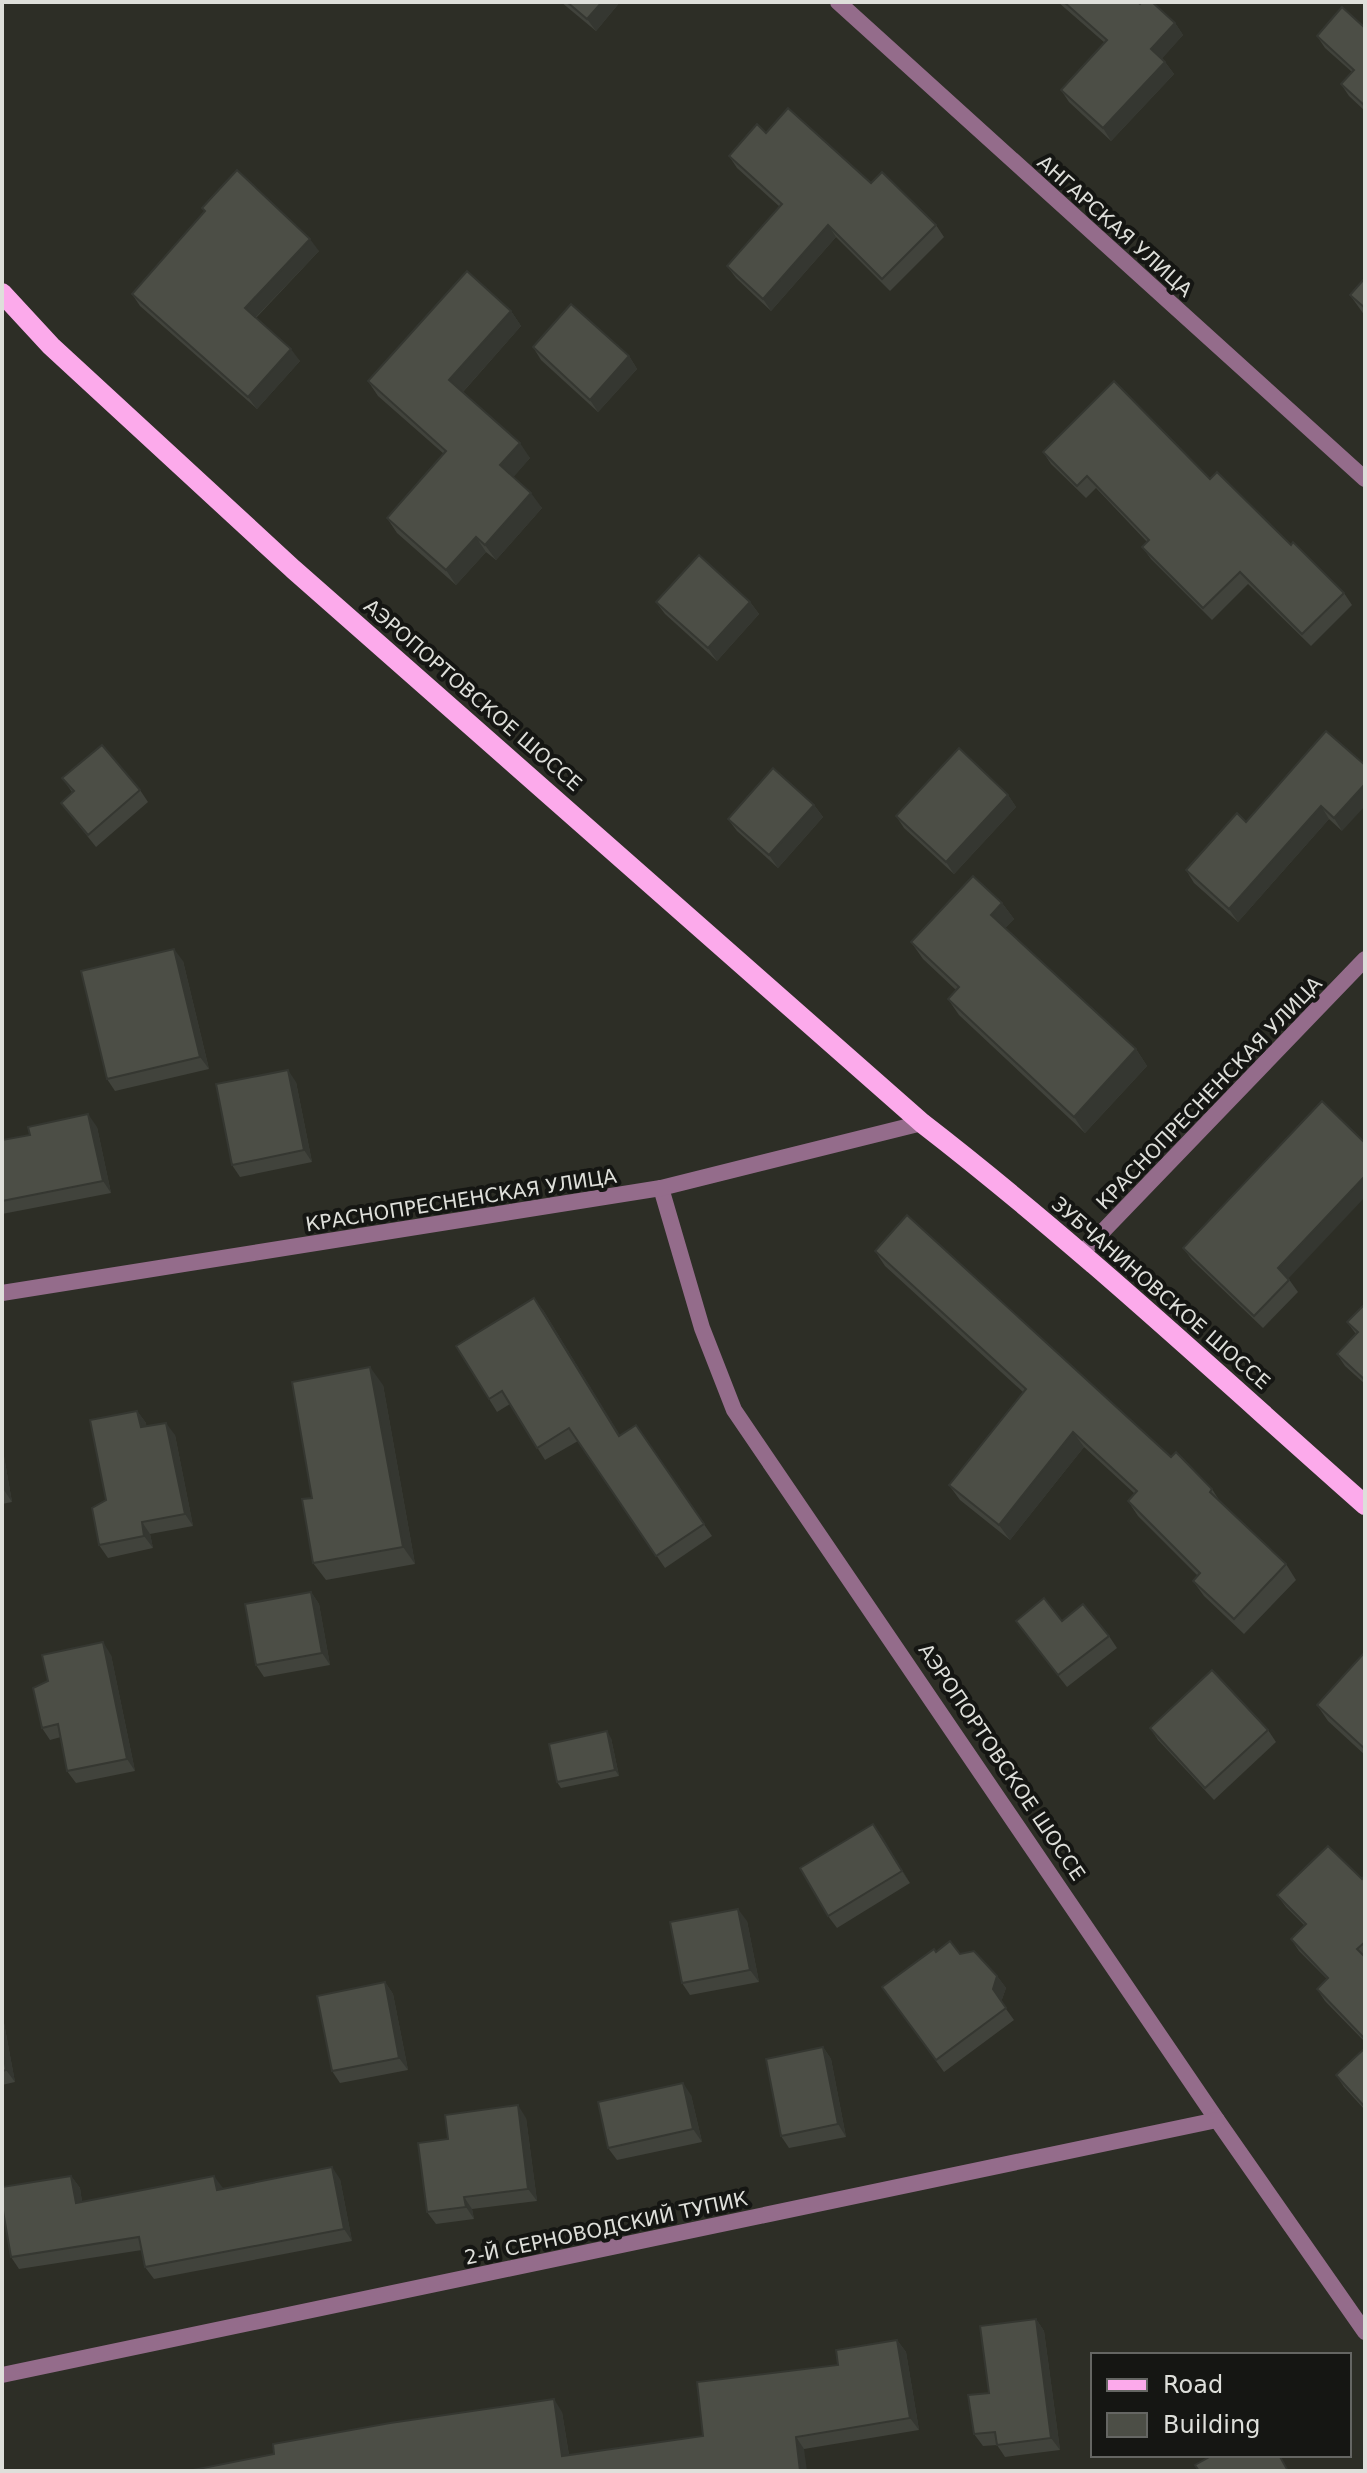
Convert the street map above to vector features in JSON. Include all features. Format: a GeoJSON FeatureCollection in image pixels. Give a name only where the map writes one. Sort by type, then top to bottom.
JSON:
{"type":"FeatureCollection","features":[{"type":"Feature","properties":{"kind":"main road","name":"АЭРОПОРТОВСКОЕ ШОССЕ"},"geometry":{"type":"LineString","coordinates":[[2,293],[51,346],[293,569],[922,1123]]}},
{"type":"Feature","properties":{"kind":"main road","name":"ЗУБЧАНИНОВСКОЕ ШОССЕ"},"geometry":{"type":"LineString","coordinates":[[922,1123],[1081,1254],[1365,1505]]}},
{"type":"Feature","properties":{"kind":"street","name":"АНГАРСКАЯ УЛИЦА"},"geometry":{"type":"LineString","coordinates":[[838,2],[1365,479]]}},
{"type":"Feature","properties":{"kind":"street","name":"КРАСНОПРЕСНЕНСКАЯ УЛИЦА"},"geometry":{"type":"LineString","coordinates":[[1081,1254],[1365,959]]}},
{"type":"Feature","properties":{"kind":"street","name":"КРАСНОПРЕСНЕНСКАЯ УЛИЦА"},"geometry":{"type":"LineString","coordinates":[[2,1293],[661,1188],[922,1123]]}},
{"type":"Feature","properties":{"kind":"street","name":"АЭРОПОРТОВСКОЕ ШОССЕ"},"geometry":{"type":"LineString","coordinates":[[661,1188],[702,1328],[734,1410],[1217,2120],[1365,2332]]}},
{"type":"Feature","properties":{"kind":"street","name":"2-Й СЕРНОВОДСКИЙ ТУПИК"},"geometry":{"type":"LineString","coordinates":[[2,2375],[1217,2120]]}},
{"type":"Feature","properties":{"kind":"building"},"geometry":{"type":"Polygon","coordinates":[[[567,2],[602,2],[587,19],[567,2]]]}},
{"type":"Feature","properties":{"kind":"building"},"geometry":{"type":"Polygon","coordinates":[[[1064,2],[1152,2],[1175,23],[1151,49],[1165,62],[1103,128],[1061,90],[1107,40],[1064,2]]]}},
{"type":"Feature","properties":{"kind":"building"},"geometry":{"type":"Polygon","coordinates":[[[1342,7],[1365,28],[1365,106],[1341,84],[1354,70],[1317,36],[1342,7]]]}},
{"type":"Feature","properties":{"kind":"building"},"geometry":{"type":"Polygon","coordinates":[[[788,108],[871,183],[882,172],[936,225],[882,279],[828,225],[763,299],[727,266],[782,204],[729,156],[757,124],[766,133],[788,108]]]}},
{"type":"Feature","properties":{"kind":"building"},"geometry":{"type":"Polygon","coordinates":[[[237,170],[310,239],[245,308],[291,349],[248,397],[132,294],[237,170]]]}},
{"type":"Feature","properties":{"kind":"building"},"geometry":{"type":"Polygon","coordinates":[[[467,271],[511,311],[449,380],[520,443],[500,465],[531,493],[485,545],[476,537],[446,570],[387,518],[446,451],[368,381],[467,271]]]}},
{"type":"Feature","properties":{"kind":"building"},"geometry":{"type":"Polygon","coordinates":[[[1365,278],[1365,308],[1350,295],[1365,278]]]}},
{"type":"Feature","properties":{"kind":"building"},"geometry":{"type":"Polygon","coordinates":[[[571,304],[629,356],[590,400],[533,347],[571,304]]]}},
{"type":"Feature","properties":{"kind":"building"},"geometry":{"type":"Polygon","coordinates":[[[1114,381],[1210,479],[1217,472],[1344,593],[1302,634],[1240,572],[1203,608],[1142,547],[1149,540],[1087,476],[1077,486],[1043,452],[1114,381]]]}},
{"type":"Feature","properties":{"kind":"building"},"geometry":{"type":"Polygon","coordinates":[[[699,555],[750,602],[708,648],[656,602],[699,555]]]}},
{"type":"Feature","properties":{"kind":"building"},"geometry":{"type":"Polygon","coordinates":[[[1326,731],[1365,765],[1365,784],[1334,818],[1321,806],[1229,909],[1186,870],[1237,813],[1246,822],[1326,731]]]}},
{"type":"Feature","properties":{"kind":"building"},"geometry":{"type":"Polygon","coordinates":[[[102,745],[140,790],[88,835],[61,803],[74,791],[62,778],[102,745]]]}},
{"type":"Feature","properties":{"kind":"building"},"geometry":{"type":"Polygon","coordinates":[[[959,748],[1008,795],[946,862],[896,816],[959,748]]]}},
{"type":"Feature","properties":{"kind":"building"},"geometry":{"type":"Polygon","coordinates":[[[773,768],[814,805],[769,855],[728,819],[773,768]]]}},
{"type":"Feature","properties":{"kind":"building"},"geometry":{"type":"Polygon","coordinates":[[[973,876],[1002,903],[991,915],[1136,1049],[1074,1117],[948,999],[959,987],[911,942],[973,876]]]}},
{"type":"Feature","properties":{"kind":"building"},"geometry":{"type":"Polygon","coordinates":[[[174,949],[200,1057],[107,1079],[81,971],[174,949]]]}},
{"type":"Feature","properties":{"kind":"building"},"geometry":{"type":"Polygon","coordinates":[[[288,1070],[304,1150],[232,1165],[216,1084],[288,1070]]]}},
{"type":"Feature","properties":{"kind":"building"},"geometry":{"type":"Polygon","coordinates":[[[1322,1101],[1365,1143],[1365,1176],[1278,1268],[1289,1280],[1254,1316],[1183,1248],[1322,1101]]]}},
{"type":"Feature","properties":{"kind":"building"},"geometry":{"type":"Polygon","coordinates":[[[88,1114],[103,1181],[2,1201],[2,1140],[30,1135],[28,1127],[88,1114]]]}},
{"type":"Feature","properties":{"kind":"building"},"geometry":{"type":"Polygon","coordinates":[[[907,1215],[1171,1457],[1176,1452],[1212,1489],[1210,1492],[1286,1564],[1234,1619],[1193,1581],[1200,1573],[1128,1501],[1137,1491],[1073,1432],[999,1525],[949,1485],[1026,1389],[875,1251],[907,1215]]]}},
{"type":"Feature","properties":{"kind":"building"},"geometry":{"type":"Polygon","coordinates":[[[534,1298],[619,1436],[636,1425],[704,1524],[656,1556],[569,1428],[537,1448],[502,1391],[489,1399],[456,1346],[534,1298]]]}},
{"type":"Feature","properties":{"kind":"building"},"geometry":{"type":"Polygon","coordinates":[[[1365,1304],[1365,1380],[1337,1354],[1358,1332],[1347,1322],[1365,1304]]]}},
{"type":"Feature","properties":{"kind":"building"},"geometry":{"type":"Polygon","coordinates":[[[370,1367],[403,1547],[313,1563],[302,1499],[312,1498],[292,1382],[370,1367]]]}},
{"type":"Feature","properties":{"kind":"building"},"geometry":{"type":"Polygon","coordinates":[[[137,1411],[141,1427],[166,1423],[185,1514],[142,1522],[144,1536],[99,1545],[92,1508],[106,1500],[90,1420],[137,1411]]]}},
{"type":"Feature","properties":{"kind":"building"},"geometry":{"type":"Polygon","coordinates":[[[311,1592],[322,1653],[256,1665],[245,1604],[311,1592]]]}},
{"type":"Feature","properties":{"kind":"building"},"geometry":{"type":"Polygon","coordinates":[[[1044,1598],[1062,1621],[1083,1604],[1109,1636],[1058,1675],[1016,1621],[1044,1598]]]}},
{"type":"Feature","properties":{"kind":"building"},"geometry":{"type":"Polygon","coordinates":[[[103,1642],[127,1759],[67,1771],[58,1724],[42,1728],[33,1688],[48,1681],[42,1655],[103,1642]]]}},
{"type":"Feature","properties":{"kind":"building"},"geometry":{"type":"Polygon","coordinates":[[[1365,1652],[1365,1749],[1317,1705],[1365,1652]]]}},
{"type":"Feature","properties":{"kind":"building"},"geometry":{"type":"Polygon","coordinates":[[[1212,1670],[1268,1730],[1205,1788],[1150,1728],[1212,1670]]]}},
{"type":"Feature","properties":{"kind":"building"},"geometry":{"type":"Polygon","coordinates":[[[607,1731],[615,1770],[557,1782],[549,1744],[607,1731]]]}},
{"type":"Feature","properties":{"kind":"building"},"geometry":{"type":"Polygon","coordinates":[[[873,1824],[902,1871],[828,1916],[800,1868],[873,1824]]]}},
{"type":"Feature","properties":{"kind":"building"},"geometry":{"type":"Polygon","coordinates":[[[1328,1846],[1362,1879],[1365,1875],[1365,1942],[1357,1949],[1365,1957],[1365,2039],[1317,1989],[1328,1978],[1291,1939],[1306,1924],[1277,1895],[1328,1846]]]}},
{"type":"Feature","properties":{"kind":"building"},"geometry":{"type":"Polygon","coordinates":[[[738,1909],[750,1970],[682,1983],[670,1922],[738,1909]]]}},
{"type":"Feature","properties":{"kind":"building"},"geometry":{"type":"Polygon","coordinates":[[[950,1941],[960,1954],[974,1951],[997,1976],[993,1989],[1006,2008],[936,2060],[882,1987],[950,1941]]]}},
{"type":"Feature","properties":{"kind":"building"},"geometry":{"type":"Polygon","coordinates":[[[385,1982],[399,2058],[332,2071],[317,1996],[385,1982]]]}},
{"type":"Feature","properties":{"kind":"building"},"geometry":{"type":"Polygon","coordinates":[[[2,2045],[6,2070],[2,2071],[2,2045]]]}},
{"type":"Feature","properties":{"kind":"building"},"geometry":{"type":"Polygon","coordinates":[[[823,2047],[838,2124],[781,2136],[766,2059],[823,2047]]]}},
{"type":"Feature","properties":{"kind":"building"},"geometry":{"type":"Polygon","coordinates":[[[1365,2048],[1365,2107],[1336,2075],[1365,2048]]]}},
{"type":"Feature","properties":{"kind":"building"},"geometry":{"type":"Polygon","coordinates":[[[683,2083],[693,2129],[608,2148],[598,2102],[683,2083]]]}},
{"type":"Feature","properties":{"kind":"building"},"geometry":{"type":"Polygon","coordinates":[[[518,2105],[528,2189],[464,2197],[466,2207],[427,2212],[418,2143],[448,2139],[445,2115],[518,2105]]]}},
{"type":"Feature","properties":{"kind":"building"},"geometry":{"type":"Polygon","coordinates":[[[332,2167],[344,2229],[145,2267],[139,2237],[11,2257],[2,2187],[71,2176],[76,2203],[214,2176],[217,2190],[332,2167]]]}},
{"type":"Feature","properties":{"kind":"building"},"geometry":{"type":"Polygon","coordinates":[[[1036,2319],[1051,2438],[997,2445],[995,2432],[974,2434],[968,2395],[989,2393],[980,2326],[1036,2319]]]}},
{"type":"Feature","properties":{"kind":"building"},"geometry":{"type":"Polygon","coordinates":[[[897,2340],[910,2418],[796,2437],[800,2471],[188,2471],[274,2454],[273,2444],[554,2399],[562,2456],[703,2436],[697,2382],[838,2365],[836,2350],[897,2340]]]}},
{"type":"Feature","properties":{"kind":"building"},"geometry":{"type":"Polygon","coordinates":[[[1209,2457],[1280,2457],[1288,2471],[1199,2471],[1195,2465],[1209,2457]]]}}]}
